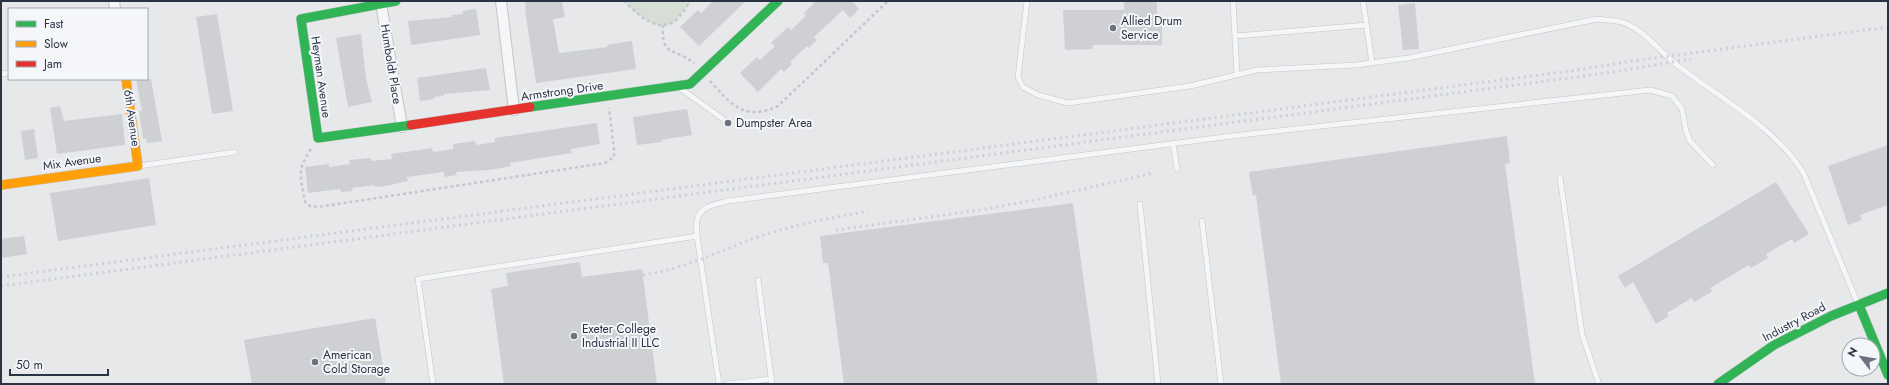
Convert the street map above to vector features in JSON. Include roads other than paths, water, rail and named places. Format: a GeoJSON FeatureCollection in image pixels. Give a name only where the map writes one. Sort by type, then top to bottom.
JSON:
{"type":"FeatureCollection","features":[{"type":"Feature","properties":{"kind":"street"},"geometry":{"type":"LineString","coordinates":[[381,3],[396,1]]}},
{"type":"Feature","properties":{"kind":"street"},"geometry":{"type":"LineString","coordinates":[[501,1],[514,110]]}},
{"type":"Feature","properties":{"kind":"street","name":"Armstrong Drive"},"geometry":{"type":"LineString","coordinates":[[318,138],[690,84],[778,1]]}},
{"type":"Feature","properties":{"kind":"street","name":"Heyman Avenue"},"geometry":{"type":"LineString","coordinates":[[318,138],[301,19],[381,3]]}},
{"type":"Feature","properties":{"kind":"street","name":"Humboldt Place"},"geometry":{"type":"LineString","coordinates":[[381,3],[402,127]]}},
{"type":"Feature","properties":{"kind":"street","name":"6th Avenue"},"geometry":{"type":"LineString","coordinates":[[126,80],[138,162]]}},
{"type":"Feature","properties":{"kind":"street","name":"Mix Avenue"},"geometry":{"type":"LineString","coordinates":[[1,185],[138,162]]}},
{"type":"Feature","properties":{"kind":"street","name":"Industry Road"},"geometry":{"type":"LineString","coordinates":[[1718,384],[1774,345],[1831,316],[1888,294]]}},
{"type":"Feature","properties":{"kind":"street"},"geometry":{"type":"LineString","coordinates":[[1859,305],[1888,374]]}},
{"type":"Feature","properties":{"kind":"lane"},"geometry":{"type":"LineString","coordinates":[[1028,1],[1018,77],[1023,87],[1038,95],[1068,103],[1190,86],[1257,70],[1356,65],[1408,58],[1597,19],[1624,22],[1647,36],[1679,66],[1766,130],[1793,158],[1804,174],[1859,305]]}},
{"type":"Feature","properties":{"kind":"lane"},"geometry":{"type":"LineString","coordinates":[[1233,1],[1237,75]]}},
{"type":"Feature","properties":{"kind":"lane"},"geometry":{"type":"LineString","coordinates":[[1363,1],[1372,62]]}},
{"type":"Feature","properties":{"kind":"lane"},"geometry":{"type":"LineString","coordinates":[[1235,36],[1366,25]]}},
{"type":"Feature","properties":{"kind":"lane"},"geometry":{"type":"LineString","coordinates":[[678,86],[723,119]]}},
{"type":"Feature","properties":{"kind":"lane"},"geometry":{"type":"LineString","coordinates":[[719,384],[697,236],[697,220],[706,208],[714,204],[1174,143],[1594,95],[1650,90],[1672,96],[1682,109],[1686,131],[1690,141],[1713,165]]}},
{"type":"Feature","properties":{"kind":"lane"},"geometry":{"type":"LineString","coordinates":[[1174,143],[1177,169]]}},
{"type":"Feature","properties":{"kind":"lane"},"geometry":{"type":"LineString","coordinates":[[138,162],[235,152]]}},
{"type":"Feature","properties":{"kind":"lane"},"geometry":{"type":"LineString","coordinates":[[1560,177],[1582,334],[1598,384]]}},
{"type":"Feature","properties":{"kind":"lane"},"geometry":{"type":"LineString","coordinates":[[1140,204],[1158,384]]}},
{"type":"Feature","properties":{"kind":"lane"},"geometry":{"type":"LineString","coordinates":[[1202,221],[1222,384]]}},
{"type":"Feature","properties":{"kind":"lane"},"geometry":{"type":"LineString","coordinates":[[433,384],[418,279],[697,236]]}},
{"type":"Feature","properties":{"kind":"lane"},"geometry":{"type":"LineString","coordinates":[[727,384],[772,382],[758,280]]}},
{"type":"Feature","properties":{"kind":"railway"},"geometry":{"type":"LineString","coordinates":[[1,277],[1577,70],[1625,62],[1888,27]]}},
{"type":"Feature","properties":{"kind":"railway"},"geometry":{"type":"LineString","coordinates":[[1,286],[1614,72],[1691,59]]}},
{"type":"Feature","properties":{"kind":"railway"},"geometry":{"type":"LineString","coordinates":[[836,230],[980,210],[1030,201],[1154,173]]}},
{"type":"Feature","properties":{"kind":"railway"},"geometry":{"type":"LineString","coordinates":[[643,275],[688,264],[746,241],[787,228],[868,211]]}},
{"type":"Feature","properties":{"kind":"place","name":"Allied Drum Service"},"geometry":{"type":"Point","coordinates":[1113,28]}},
{"type":"Feature","properties":{"kind":"place","name":"Dumpster Area"},"geometry":{"type":"Point","coordinates":[728,123]}},
{"type":"Feature","properties":{"kind":"place","name":"Exeter College Industrial II LLC"},"geometry":{"type":"Point","coordinates":[574,336]}},
{"type":"Feature","properties":{"kind":"place","name":"American Cold Storage"},"geometry":{"type":"Point","coordinates":[315,362]}}]}
